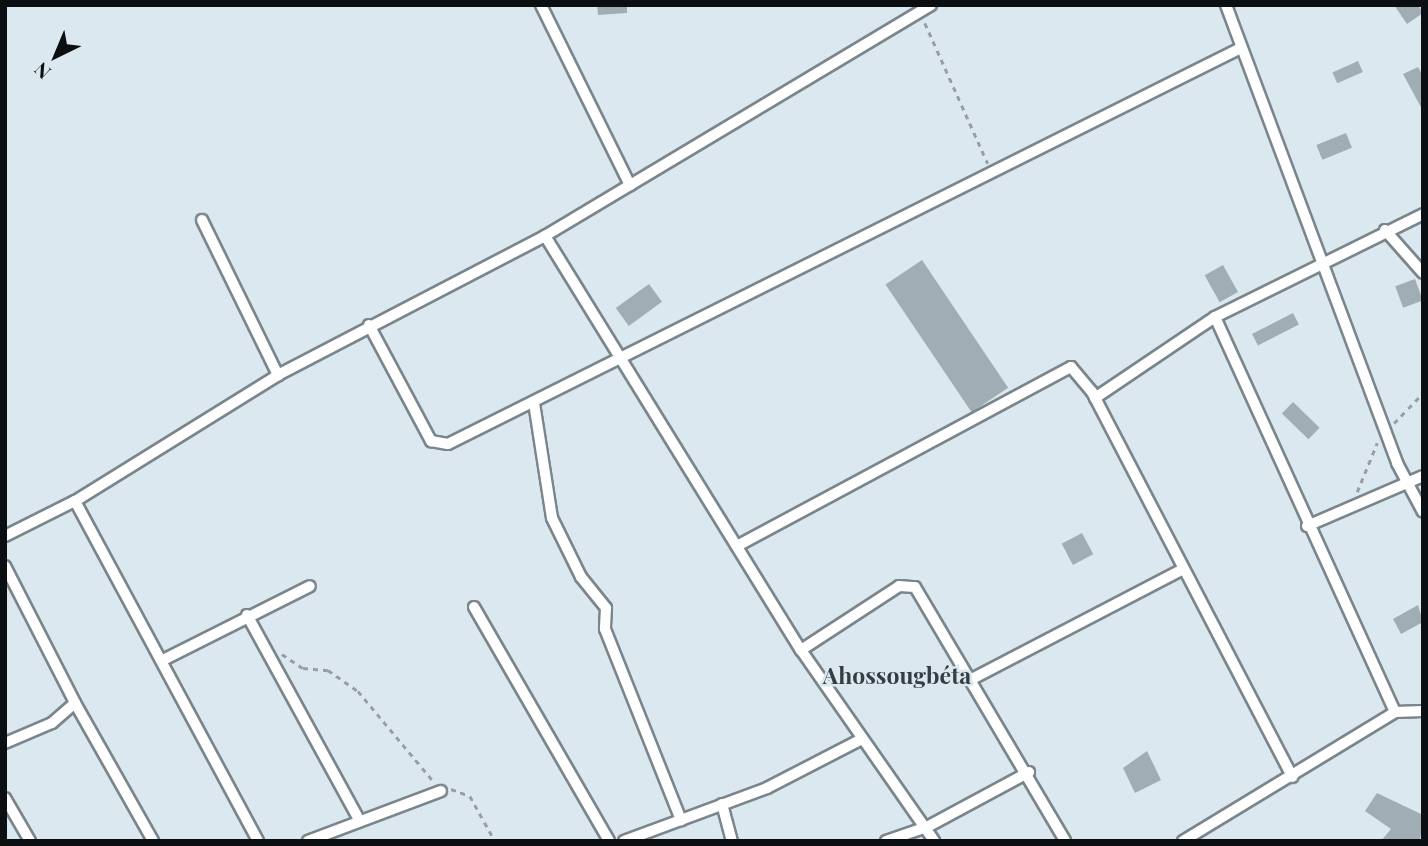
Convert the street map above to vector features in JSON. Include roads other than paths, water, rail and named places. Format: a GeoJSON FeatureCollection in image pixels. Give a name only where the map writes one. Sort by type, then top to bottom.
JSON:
{"type":"FeatureCollection","features":[{"type":"Feature","properties":{"kind":"street"},"geometry":{"type":"LineString","coordinates":[[541,5],[630,185]]}},
{"type":"Feature","properties":{"kind":"street"},"geometry":{"type":"LineString","coordinates":[[5,536],[75,502],[278,374],[545,236],[931,5]]}},
{"type":"Feature","properties":{"kind":"street"},"geometry":{"type":"LineString","coordinates":[[1226,5],[1239,49],[1323,261],[1406,484],[1423,512]]}},
{"type":"Feature","properties":{"kind":"street"},"geometry":{"type":"LineString","coordinates":[[369,325],[432,441],[448,444],[993,177],[1239,49]]}},
{"type":"Feature","properties":{"kind":"street"},"geometry":{"type":"LineString","coordinates":[[1095,398],[1215,317],[1385,230],[1423,214]]}},
{"type":"Feature","properties":{"kind":"street"},"geometry":{"type":"LineString","coordinates":[[202,220],[278,374]]}},
{"type":"Feature","properties":{"kind":"street"},"geometry":{"type":"LineString","coordinates":[[1385,230],[1423,273]]}},
{"type":"Feature","properties":{"kind":"street"},"geometry":{"type":"LineString","coordinates":[[545,236],[617,361],[802,650],[860,740],[927,827],[934,841]]}},
{"type":"Feature","properties":{"kind":"street"},"geometry":{"type":"LineString","coordinates":[[1215,317],[1307,526],[1395,712]]}},
{"type":"Feature","properties":{"kind":"street"},"geometry":{"type":"LineString","coordinates":[[737,546],[1071,367],[1095,398],[1292,777]]}},
{"type":"Feature","properties":{"kind":"street"},"geometry":{"type":"LineString","coordinates":[[534,403],[552,518],[581,577],[606,608],[605,629],[681,820]]}},
{"type":"Feature","properties":{"kind":"street"},"geometry":{"type":"LineString","coordinates":[[1307,526],[1423,476]]}},
{"type":"Feature","properties":{"kind":"street"},"geometry":{"type":"LineString","coordinates":[[75,502],[165,659],[258,841]]}},
{"type":"Feature","properties":{"kind":"street"},"geometry":{"type":"LineString","coordinates":[[5,566],[75,703],[153,841]]}},
{"type":"Feature","properties":{"kind":"street"},"geometry":{"type":"LineString","coordinates":[[972,679],[1183,569]]}},
{"type":"Feature","properties":{"kind":"street"},"geometry":{"type":"LineString","coordinates":[[165,659],[247,615],[310,586]]}},
{"type":"Feature","properties":{"kind":"street"},"geometry":{"type":"LineString","coordinates":[[802,650],[899,586],[915,587],[1029,772],[1065,841]]}},
{"type":"Feature","properties":{"kind":"street"},"geometry":{"type":"LineString","coordinates":[[474,607],[609,841]]}},
{"type":"Feature","properties":{"kind":"street"},"geometry":{"type":"LineString","coordinates":[[247,615],[360,821]]}},
{"type":"Feature","properties":{"kind":"street"},"geometry":{"type":"LineString","coordinates":[[5,743],[52,723],[75,703]]}},
{"type":"Feature","properties":{"kind":"street"},"geometry":{"type":"LineString","coordinates":[[1183,841],[1395,712],[1423,711]]}},
{"type":"Feature","properties":{"kind":"street"},"geometry":{"type":"LineString","coordinates":[[624,841],[767,788],[860,740]]}},
{"type":"Feature","properties":{"kind":"street"},"geometry":{"type":"LineString","coordinates":[[886,841],[927,827],[1029,772]]}},
{"type":"Feature","properties":{"kind":"street"},"geometry":{"type":"LineString","coordinates":[[308,841],[441,791]]}},
{"type":"Feature","properties":{"kind":"street"},"geometry":{"type":"LineString","coordinates":[[5,798],[30,841]]}},
{"type":"Feature","properties":{"kind":"street"},"geometry":{"type":"LineString","coordinates":[[722,804],[732,841]]}},
{"type":"Feature","properties":{"kind":"district","name":"Ahossougbéta"},"geometry":{"type":"Point","coordinates":[897,675]}}]}
